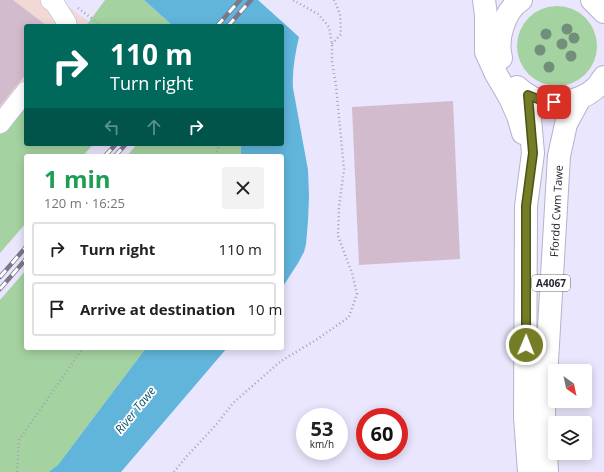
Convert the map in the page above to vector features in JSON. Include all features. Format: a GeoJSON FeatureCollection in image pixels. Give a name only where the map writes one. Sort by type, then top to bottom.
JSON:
{"type":"FeatureCollection","features":[{"type":"Feature","properties":{"kind":"main road"},"geometry":{"type":"LineString","coordinates":[[484,0],[486,15],[486,52],[518,116],[526,146],[526,206]]}},
{"type":"Feature","properties":{"kind":"main road"},"geometry":{"type":"LineString","coordinates":[[521,0],[504,8],[500,33],[499,51],[504,68],[513,84],[528,95],[545,102],[563,103],[596,88]]}},
{"type":"Feature","properties":{"kind":"main road"},"geometry":{"type":"LineString","coordinates":[[592,0],[604,12]]}},
{"type":"Feature","properties":{"kind":"main road","name":"Ffordd Cwm Tawe"},"geometry":{"type":"LineString","coordinates":[[547,472],[544,413],[559,156],[566,124],[596,88]]}},
{"type":"Feature","properties":{"kind":"main road","name":"A4067"},"geometry":{"type":"LineString","coordinates":[[528,95],[533,153],[526,206],[525,417],[529,472]]}},
{"type":"Feature","properties":{"kind":"lane"},"geometry":{"type":"LineString","coordinates":[[50,0],[55,4],[67,24]]}},
{"type":"Feature","properties":{"kind":"lane"},"geometry":{"type":"LineString","coordinates":[[0,124],[24,94]]}},
{"type":"Feature","properties":{"kind":"path"},"geometry":{"type":"LineString","coordinates":[[174,472],[216,425],[233,403],[281,361],[316,340],[349,317],[357,294],[352,273],[338,236],[339,207],[344,169],[329,27],[318,14],[293,0]]}},
{"type":"Feature","properties":{"kind":"path"},"geometry":{"type":"LineString","coordinates":[[332,44],[341,34],[340,14],[334,0]]}},
{"type":"Feature","properties":{"kind":"path"},"geometry":{"type":"LineString","coordinates":[[73,4],[99,24]]}},
{"type":"Feature","properties":{"kind":"path"},"geometry":{"type":"LineString","coordinates":[[17,472],[19,440],[82,350]]}},
{"type":"Feature","properties":{"kind":"shaded area"},"geometry":{"type":"Polygon","coordinates":[[[0,0],[60,0],[90,23],[24,24],[24,108],[0,139],[0,0]]]}},
{"type":"Feature","properties":{"kind":"green space"},"geometry":{"type":"Polygon","coordinates":[[[105,0],[144,0],[171,24],[87,24],[105,0]]]}},
{"type":"Feature","properties":{"kind":"green space"},"geometry":{"type":"Polygon","coordinates":[[[557,6],[572,9],[585,18],[594,31],[597,46],[594,61],[585,74],[572,83],[557,86],[542,83],[529,74],[520,61],[517,46],[520,31],[529,18],[542,9],[557,6]]]}},
{"type":"Feature","properties":{"kind":"green space"},"geometry":{"type":"Polygon","coordinates":[[[24,101],[24,146],[91,146],[85,154],[24,154],[24,225],[0,253],[0,130],[24,101]]]}},
{"type":"Feature","properties":{"kind":"green space"},"geometry":{"type":"Polygon","coordinates":[[[135,146],[241,146],[242,149],[241,154],[129,154],[135,146]]]}},
{"type":"Feature","properties":{"kind":"green space"},"geometry":{"type":"Polygon","coordinates":[[[24,272],[24,350],[144,350],[53,472],[0,472],[0,300],[24,272]]]}},
{"type":"Feature","properties":{"kind":"water"},"geometry":{"type":"Polygon","coordinates":[[[144,0],[258,0],[299,37],[294,62],[293,88],[308,170],[308,221],[304,252],[284,285],[284,154],[241,154],[241,146],[284,146],[284,24],[171,24],[144,0]]]}},
{"type":"Feature","properties":{"kind":"water","name":"River Tawe"},"geometry":{"type":"Polygon","coordinates":[[[144,350],[225,350],[121,472],[49,472],[58,465],[144,350]]]}},
{"type":"Feature","properties":{"kind":"building"},"geometry":{"type":"Polygon","coordinates":[[[0,0],[13,0],[44,24],[24,24],[24,76],[0,106],[0,0]]]}},
{"type":"Feature","properties":{"kind":"building"},"geometry":{"type":"Polygon","coordinates":[[[453,101],[460,259],[359,265],[352,107],[453,101]]]}},
{"type":"Feature","properties":{"kind":"railway"},"geometry":{"type":"LineString","coordinates":[[219,24],[240,0]]}},
{"type":"Feature","properties":{"kind":"railway"},"geometry":{"type":"LineString","coordinates":[[230,24],[251,0]]}},
{"type":"Feature","properties":{"kind":"railway"},"geometry":{"type":"LineString","coordinates":[[107,154],[114,146]]}},
{"type":"Feature","properties":{"kind":"railway"},"geometry":{"type":"LineString","coordinates":[[117,154],[124,146]]}},
{"type":"Feature","properties":{"kind":"railway"},"geometry":{"type":"LineString","coordinates":[[0,277],[24,249]]}},
{"type":"Feature","properties":{"kind":"railway"},"geometry":{"type":"LineString","coordinates":[[0,289],[24,261]]}},
{"type":"Feature","properties":{"kind":"route"},"geometry":{"type":"LineString","coordinates":[[526,345],[526,206],[533,153],[528,95],[545,102],[554,102]]}}]}
